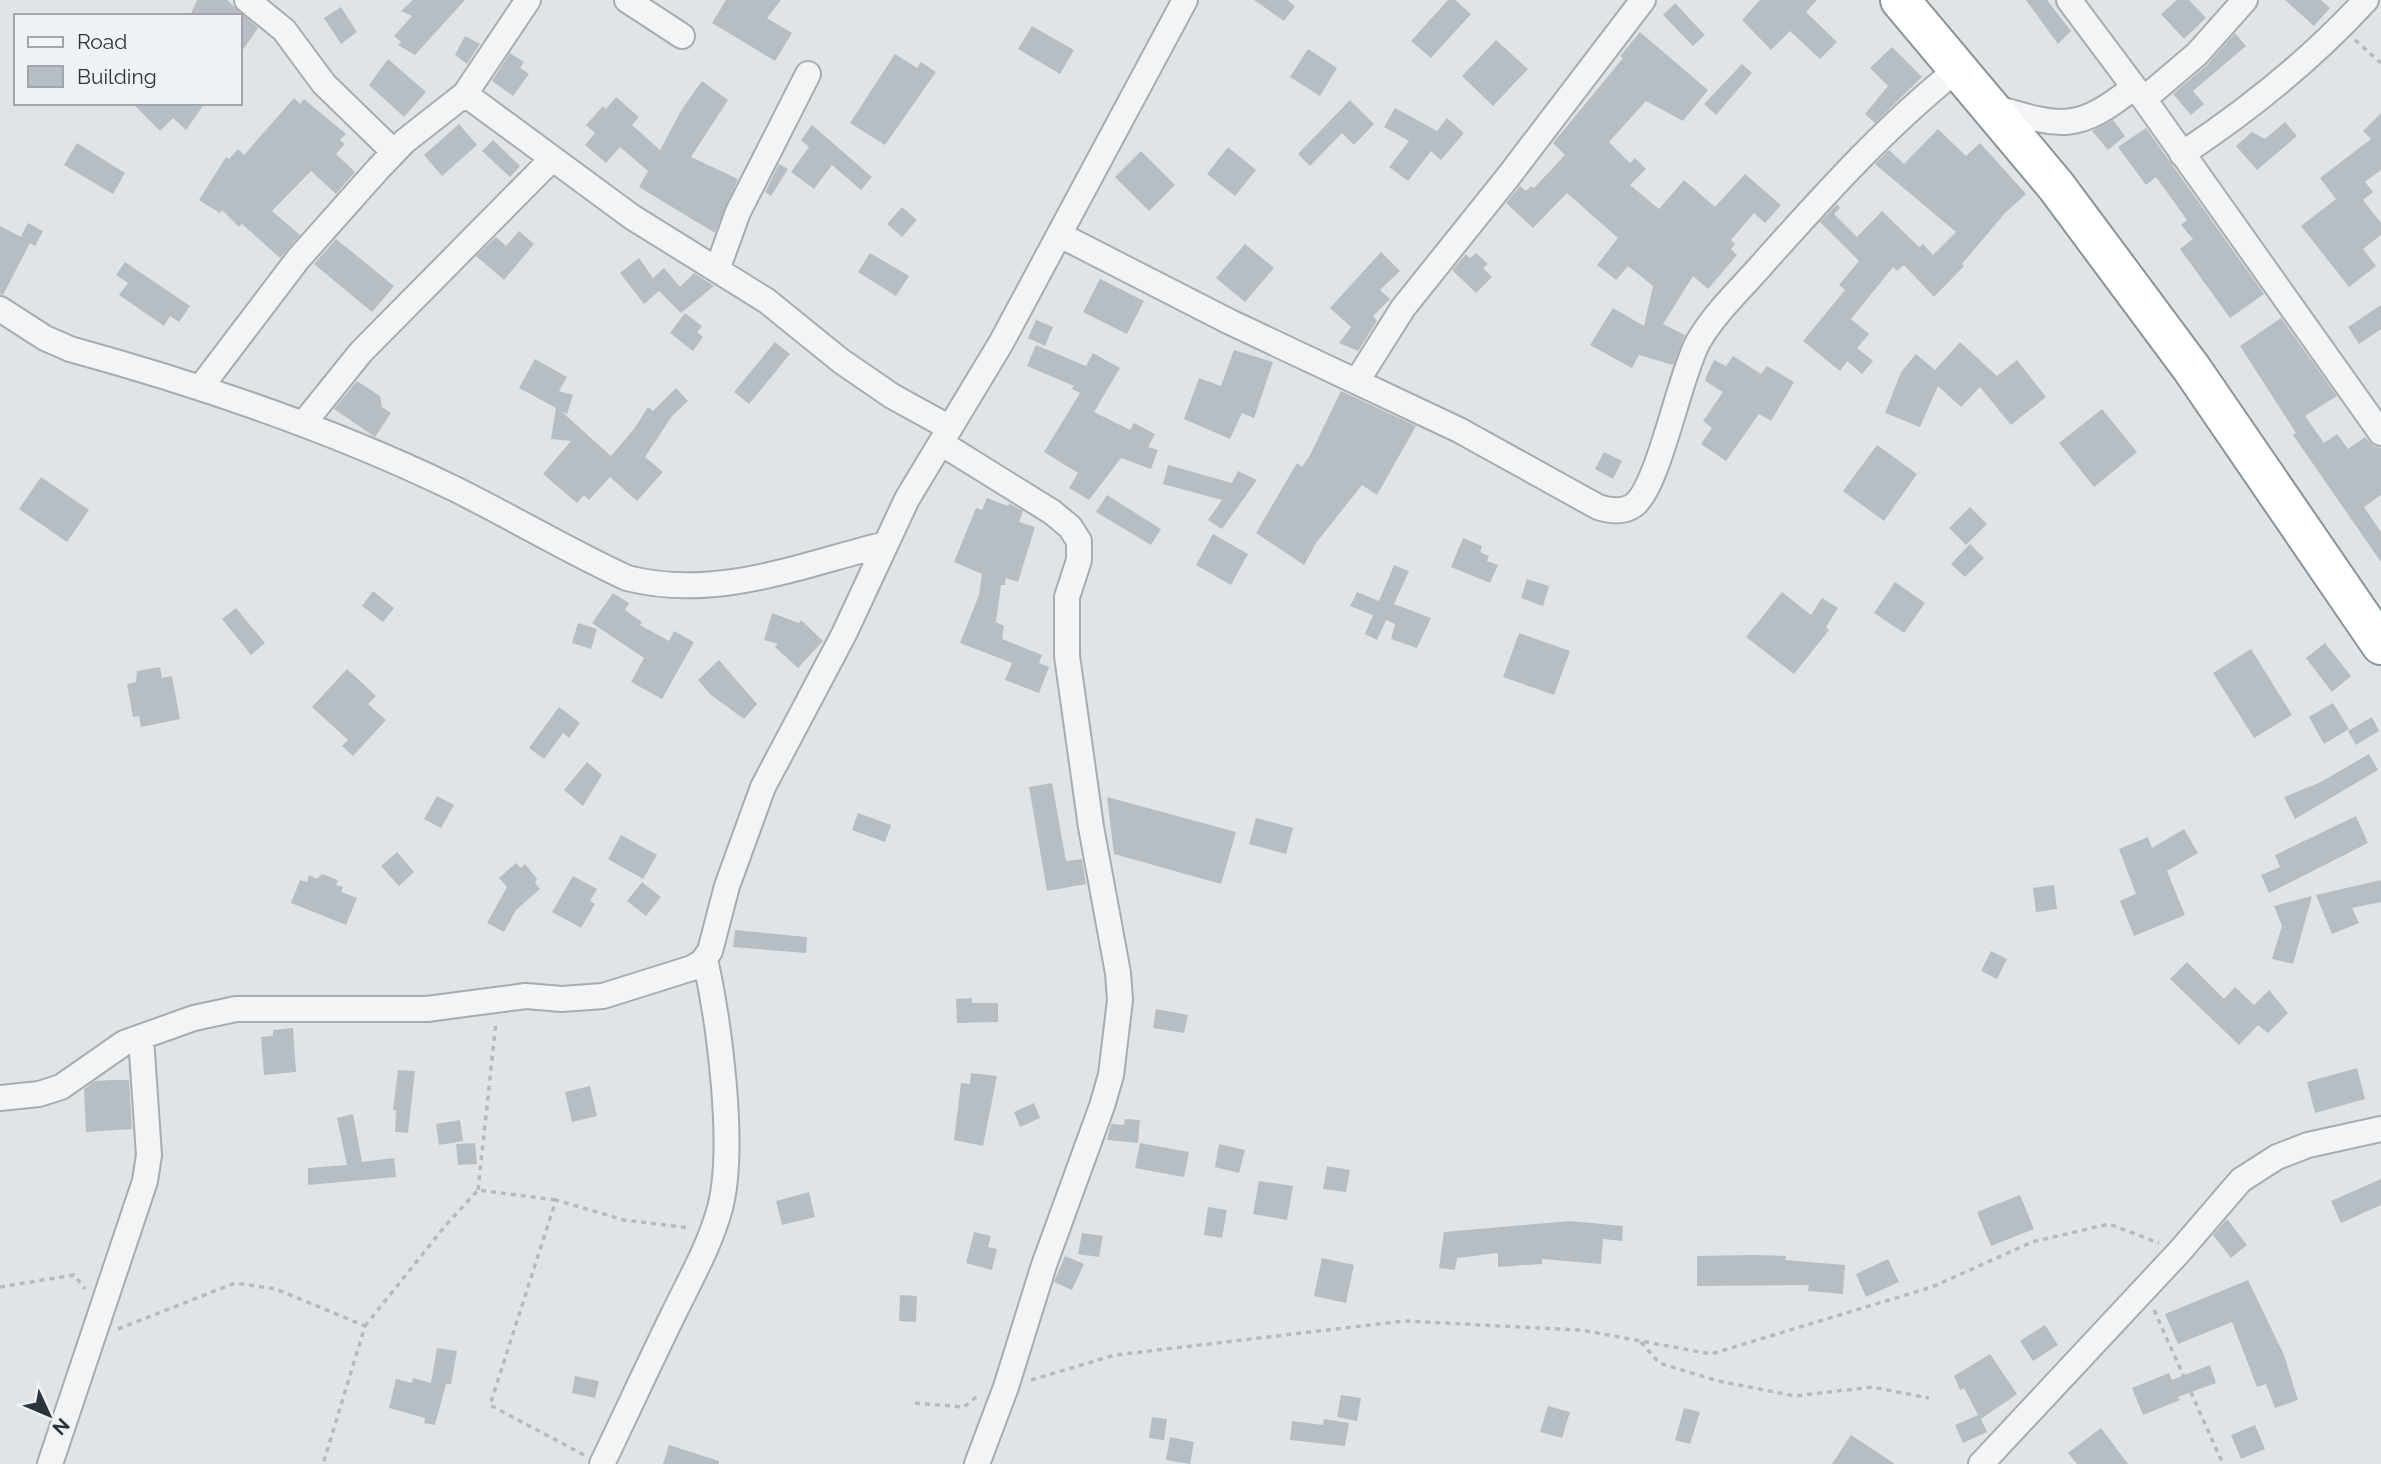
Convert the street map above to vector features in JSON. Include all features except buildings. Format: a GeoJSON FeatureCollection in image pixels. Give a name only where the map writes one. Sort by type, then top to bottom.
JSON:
{"type":"FeatureCollection","features":[{"type":"Feature","properties":{"kind":"highway"},"geometry":{"type":"LineString","coordinates":[[1900,0],[1993,107],[2192,369],[2378,634]]}},
{"type":"Feature","properties":{"kind":"street"},"geometry":{"type":"LineString","coordinates":[[247,0],[284,30],[324,85],[394,152]]}},
{"type":"Feature","properties":{"kind":"street"},"geometry":{"type":"LineString","coordinates":[[200,388],[298,259],[394,152],[465,94],[528,0]]}},
{"type":"Feature","properties":{"kind":"street"},"geometry":{"type":"LineString","coordinates":[[627,0],[682,36]]}},
{"type":"Feature","properties":{"kind":"street"},"geometry":{"type":"LineString","coordinates":[[595,1461],[713,1231],[727,1171],[719,1057],[705,959],[727,886],[763,787],[844,634],[907,499],[1060,235],[1185,0]]}},
{"type":"Feature","properties":{"kind":"street"},"geometry":{"type":"LineString","coordinates":[[1357,381],[1403,309],[1643,0]]}},
{"type":"Feature","properties":{"kind":"street"},"geometry":{"type":"LineString","coordinates":[[2069,0],[2139,93],[2381,433]]}},
{"type":"Feature","properties":{"kind":"street"},"geometry":{"type":"LineString","coordinates":[[1993,107],[2043,122],[2069,122],[2095,115],[2139,93],[2197,54],[2245,0]]}},
{"type":"Feature","properties":{"kind":"street"},"geometry":{"type":"LineString","coordinates":[[2182,154],[2244,113],[2337,32],[2366,0]]}},
{"type":"Feature","properties":{"kind":"street"},"geometry":{"type":"LineString","coordinates":[[1060,235],[1230,322],[1509,456],[1598,507],[1617,511],[1632,506],[1644,492],[1664,443],[1682,378],[1709,326],[1849,167],[1959,68]]}},
{"type":"Feature","properties":{"kind":"street"},"geometry":{"type":"LineString","coordinates":[[717,270],[738,212],[808,74]]}},
{"type":"Feature","properties":{"kind":"street"},"geometry":{"type":"LineString","coordinates":[[465,94],[551,160],[632,217],[767,301],[864,377],[1052,512],[1070,527],[1079,541],[1079,559],[1067,597],[1068,656],[1091,827],[1119,986],[1111,1075],[1061,1225],[1040,1277],[1006,1387],[977,1464]]}},
{"type":"Feature","properties":{"kind":"street"},"geometry":{"type":"LineString","coordinates":[[303,424],[361,352],[551,160]]}},
{"type":"Feature","properties":{"kind":"street"},"geometry":{"type":"LineString","coordinates":[[0,309],[45,338],[71,349],[200,388],[303,424],[453,488],[584,558],[627,578],[649,584],[707,585],[754,581],[886,544]]}},
{"type":"Feature","properties":{"kind":"street"},"geometry":{"type":"LineString","coordinates":[[0,1098],[39,1094],[61,1087],[117,1047],[194,1017],[236,1009],[427,1009],[498,999],[603,996],[692,968],[705,959]]}},
{"type":"Feature","properties":{"kind":"street"},"geometry":{"type":"LineString","coordinates":[[50,1464],[133,1222],[149,1155],[141,1038]]}},
{"type":"Feature","properties":{"kind":"street"},"geometry":{"type":"LineString","coordinates":[[1981,1464],[2146,1289],[2227,1194],[2257,1168],[2308,1145],[2381,1129]]}},
{"type":"Feature","properties":{"kind":"path"},"geometry":{"type":"LineString","coordinates":[[2337,32],[2355,40],[2381,63]]}},
{"type":"Feature","properties":{"kind":"path"},"geometry":{"type":"LineString","coordinates":[[323,1464],[365,1326],[446,1224],[478,1191],[498,999]]}},
{"type":"Feature","properties":{"kind":"path"},"geometry":{"type":"LineString","coordinates":[[478,1191],[556,1200],[624,1220],[713,1231]]}},
{"type":"Feature","properties":{"kind":"path"},"geometry":{"type":"LineString","coordinates":[[556,1200],[491,1405],[595,1461]]}},
{"type":"Feature","properties":{"kind":"path"},"geometry":{"type":"LineString","coordinates":[[915,1403],[964,1407],[981,1393],[1115,1355],[1404,1321],[1581,1330],[1711,1354],[1932,1287],[2032,1242],[2109,1224],[2180,1251]]}},
{"type":"Feature","properties":{"kind":"path"},"geometry":{"type":"LineString","coordinates":[[0,1287],[74,1275],[101,1311]]}},
{"type":"Feature","properties":{"kind":"path"},"geometry":{"type":"LineString","coordinates":[[93,1338],[235,1283],[276,1289],[365,1326]]}},
{"type":"Feature","properties":{"kind":"path"},"geometry":{"type":"LineString","coordinates":[[2146,1289],[2222,1464]]}},
{"type":"Feature","properties":{"kind":"path"},"geometry":{"type":"LineString","coordinates":[[1639,1341],[1659,1363],[1718,1381],[1795,1396],[1872,1387],[1929,1398]]}}]}
